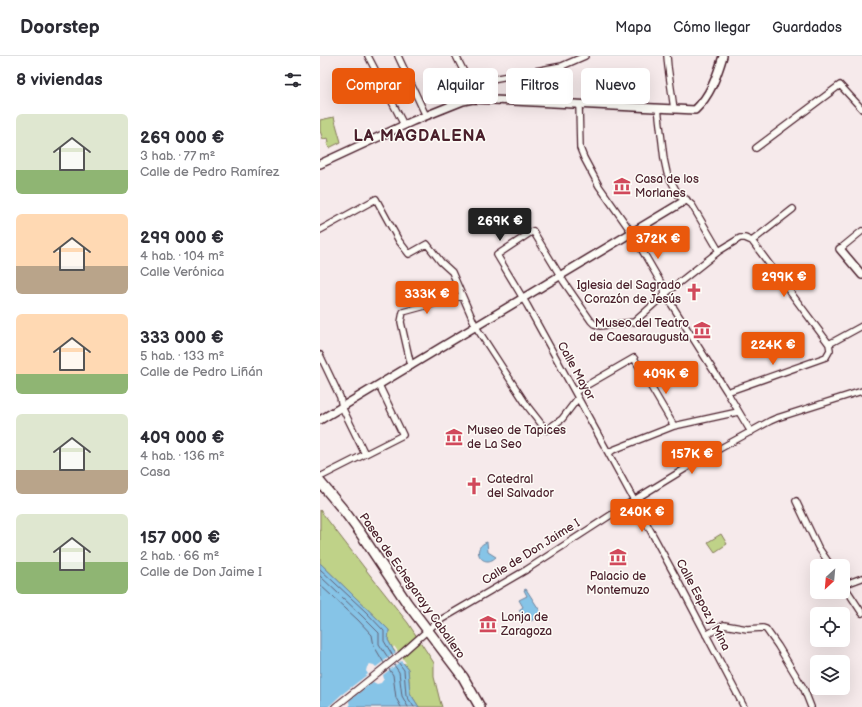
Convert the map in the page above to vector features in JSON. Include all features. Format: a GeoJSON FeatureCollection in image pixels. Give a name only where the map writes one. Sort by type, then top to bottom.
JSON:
{"type":"FeatureCollection","features":[{"type":"Feature","properties":{"kind":"main road","name":"Paseo de Echegaray y Caballero"},"geometry":{"type":"LineString","coordinates":[[320,482],[359,531],[407,603],[462,677],[480,707]]}},
{"type":"Feature","properties":{"kind":"street"},"geometry":{"type":"LineString","coordinates":[[368,56],[374,68]]}},
{"type":"Feature","properties":{"kind":"street"},"geometry":{"type":"LineString","coordinates":[[398,56],[426,116]]}},
{"type":"Feature","properties":{"kind":"street"},"geometry":{"type":"LineString","coordinates":[[456,56],[462,68]]}},
{"type":"Feature","properties":{"kind":"street"},"geometry":{"type":"LineString","coordinates":[[498,78],[562,66],[585,56]]}},
{"type":"Feature","properties":{"kind":"street"},"geometry":{"type":"LineString","coordinates":[[667,56],[674,108]]}},
{"type":"Feature","properties":{"kind":"street"},"geometry":{"type":"LineString","coordinates":[[573,104],[659,112],[674,108],[694,110],[706,97],[714,82],[723,56]]}},
{"type":"Feature","properties":{"kind":"street"},"geometry":{"type":"LineString","coordinates":[[756,148],[840,85],[862,109]]}},
{"type":"Feature","properties":{"kind":"street"},"geometry":{"type":"LineString","coordinates":[[393,104],[404,125]]}},
{"type":"Feature","properties":{"kind":"street"},"geometry":{"type":"LineString","coordinates":[[320,164],[404,125],[456,104]]}},
{"type":"Feature","properties":{"kind":"street"},"geometry":{"type":"LineString","coordinates":[[579,104],[580,148],[584,158],[600,186],[632,233],[666,294],[751,432]]}},
{"type":"Feature","properties":{"kind":"street"},"geometry":{"type":"LineString","coordinates":[[659,112],[666,170],[679,196],[692,205],[719,251]]}},
{"type":"Feature","properties":{"kind":"street"},"geometry":{"type":"LineString","coordinates":[[320,230],[376,200],[399,241],[409,254],[427,244],[441,262],[452,272],[476,327],[528,407],[546,430],[562,419],[578,398]]}},
{"type":"Feature","properties":{"kind":"street"},"geometry":{"type":"LineString","coordinates":[[320,420],[686,200]]}},
{"type":"Feature","properties":{"kind":"street"},"geometry":{"type":"LineString","coordinates":[[752,241],[793,209]]}},
{"type":"Feature","properties":{"kind":"street","name":"Calle Mayor"},"geometry":{"type":"LineString","coordinates":[[561,276],[533,231],[497,255],[523,298],[634,500]]}},
{"type":"Feature","properties":{"kind":"street"},"geometry":{"type":"LineString","coordinates":[[862,231],[840,249],[862,275]]}},
{"type":"Feature","properties":{"kind":"street"},"geometry":{"type":"LineString","coordinates":[[561,276],[590,321],[594,324],[600,326],[634,322],[719,251],[740,238],[745,238],[752,241],[829,347]]}},
{"type":"Feature","properties":{"kind":"street"},"geometry":{"type":"LineString","coordinates":[[411,366],[401,322],[403,312],[462,296]]}},
{"type":"Feature","properties":{"kind":"street"},"geometry":{"type":"LineString","coordinates":[[727,392],[826,357],[829,347],[862,326]]}},
{"type":"Feature","properties":{"kind":"street"},"geometry":{"type":"LineString","coordinates":[[320,355],[340,397],[342,407],[365,454]]}},
{"type":"Feature","properties":{"kind":"street"},"geometry":{"type":"LineString","coordinates":[[575,392],[634,358],[674,426]]}},
{"type":"Feature","properties":{"kind":"street"},"geometry":{"type":"LineString","coordinates":[[320,478],[403,435],[379,385]]}},
{"type":"Feature","properties":{"kind":"street","name":"Calle de Don Jaime I"},"geometry":{"type":"LineString","coordinates":[[335,707],[400,655],[437,622],[526,570],[634,500],[701,460],[777,418],[862,391]]}},
{"type":"Feature","properties":{"kind":"street"},"geometry":{"type":"LineString","coordinates":[[609,453],[613,450],[674,426],[738,412]]}},
{"type":"Feature","properties":{"kind":"street","name":"Calle Espoz y Mina"},"geometry":{"type":"LineString","coordinates":[[634,500],[744,707]]}},
{"type":"Feature","properties":{"kind":"street"},"geometry":{"type":"LineString","coordinates":[[796,501],[818,547],[826,559]]}},
{"type":"Feature","properties":{"kind":"street"},"geometry":{"type":"LineString","coordinates":[[850,582],[862,578]]}},
{"type":"Feature","properties":{"kind":"street"},"geometry":{"type":"LineString","coordinates":[[850,595],[862,614]]}},
{"type":"Feature","properties":{"kind":"street"},"geometry":{"type":"LineString","coordinates":[[706,635],[724,625],[747,629],[763,628],[767,630],[804,689],[811,707]]}},
{"type":"Feature","properties":{"kind":"green space"},"geometry":{"type":"Polygon","coordinates":[[[334,117],[341,142],[329,148],[327,143],[329,142],[328,138],[323,139],[320,131],[320,120],[334,117]]]}},
{"type":"Feature","properties":{"kind":"green space"},"geometry":{"type":"Polygon","coordinates":[[[320,510],[408,623],[434,663],[434,677],[442,707],[419,707],[410,693],[408,669],[394,651],[388,640],[389,630],[320,563],[320,510]]]}},
{"type":"Feature","properties":{"kind":"green space"},"geometry":{"type":"Polygon","coordinates":[[[721,534],[727,544],[715,552],[708,542],[721,534]]]}},
{"type":"Feature","properties":{"kind":"water"},"geometry":{"type":"Polygon","coordinates":[[[487,542],[488,552],[496,557],[487,561],[480,557],[479,549],[487,542]]]}},
{"type":"Feature","properties":{"kind":"water"},"geometry":{"type":"Polygon","coordinates":[[[320,563],[389,630],[388,640],[394,651],[408,669],[410,693],[419,707],[320,707],[320,563]]]}},
{"type":"Feature","properties":{"kind":"water"},"geometry":{"type":"Polygon","coordinates":[[[526,589],[542,614],[531,621],[526,614],[523,616],[519,610],[523,607],[519,600],[527,596],[524,590],[526,589]]]}},
{"type":"Feature","properties":{"kind":"pier"},"geometry":{"type":"Polygon","coordinates":[[[394,646],[406,663],[401,661],[383,675],[384,679],[381,683],[377,684],[373,682],[349,701],[350,707],[328,707],[368,674],[366,671],[370,664],[376,667],[396,652],[393,648],[394,646]]]}},
{"type":"Feature","properties":{"kind":"place","name":"Casa de los Morlanes"},"geometry":{"type":"Point","coordinates":[622,186]}},
{"type":"Feature","properties":{"kind":"place","name":"Iglesia del Sagrado Corazón de Jesús"},"geometry":{"type":"Point","coordinates":[694,292]}},
{"type":"Feature","properties":{"kind":"place","name":"Museo del Teatro de Caesaraugusta"},"geometry":{"type":"Point","coordinates":[702,330]}},
{"type":"Feature","properties":{"kind":"place","name":"Museo de Tapices de La Seo"},"geometry":{"type":"Point","coordinates":[454,437]}},
{"type":"Feature","properties":{"kind":"place","name":"Catedral del Salvador"},"geometry":{"type":"Point","coordinates":[474,486]}},
{"type":"Feature","properties":{"kind":"place","name":"Palacio de Montemuzo"},"geometry":{"type":"Point","coordinates":[618,557]}},
{"type":"Feature","properties":{"kind":"place","name":"Lonja de Zaragoza"},"geometry":{"type":"Point","coordinates":[488,624]}},
{"type":"Feature","properties":{"kind":"district","name":"LA MAGDALENA"},"geometry":{"type":"Point","coordinates":[420,136]}}]}
